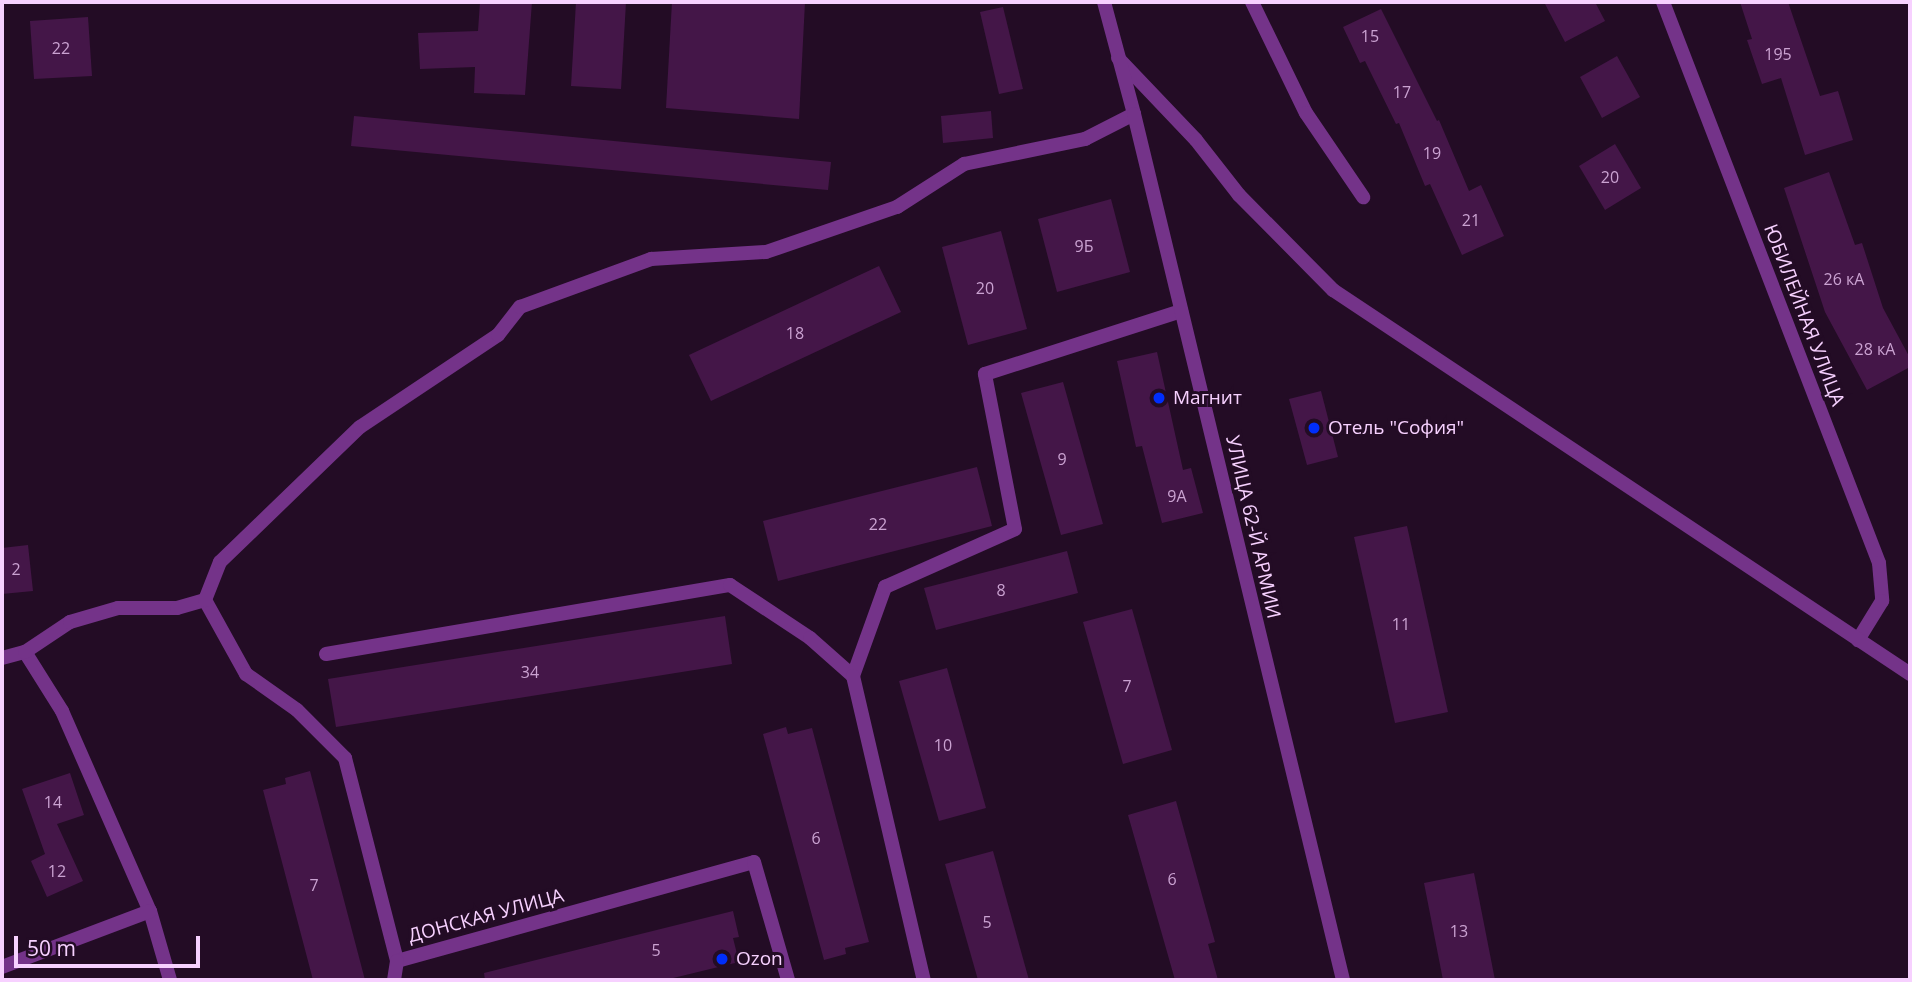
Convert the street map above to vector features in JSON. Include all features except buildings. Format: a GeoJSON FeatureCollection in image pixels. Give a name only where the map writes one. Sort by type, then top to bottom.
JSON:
{"type":"FeatureCollection","features":[{"type":"Feature","properties":{"kind":"street","name":"УЛИЦА 62-Й АРМИИ"},"geometry":{"type":"LineString","coordinates":[[1104,2],[1134,114],[1343,980]]}},
{"type":"Feature","properties":{"kind":"street"},"geometry":{"type":"LineString","coordinates":[[1252,2],[1306,113],[1363,197]]}},
{"type":"Feature","properties":{"kind":"street","name":"ЮБИЛЕЙНАЯ УЛИЦА"},"geometry":{"type":"LineString","coordinates":[[1663,2],[1879,563],[1882,601],[1858,640]]}},
{"type":"Feature","properties":{"kind":"street"},"geometry":{"type":"LineString","coordinates":[[1118,58],[1196,140],[1239,195],[1333,290],[1910,674]]}},
{"type":"Feature","properties":{"kind":"street"},"geometry":{"type":"LineString","coordinates":[[2,658],[25,652],[70,622],[82,618],[118,608],[177,608],[205,600],[220,562],[360,427],[498,335],[520,307],[650,259],[766,252],[897,207],[964,164],[1085,139],[1134,114]]}},
{"type":"Feature","properties":{"kind":"street"},"geometry":{"type":"LineString","coordinates":[[924,980],[853,676],[885,587],[1016,529],[985,374],[1181,311]]}},
{"type":"Feature","properties":{"kind":"street"},"geometry":{"type":"LineString","coordinates":[[326,654],[730,585],[810,638],[853,676]]}},
{"type":"Feature","properties":{"kind":"street","name":"ДОНСКАЯ УЛИЦА"},"geometry":{"type":"LineString","coordinates":[[205,600],[246,674],[297,710],[345,758],[397,961],[754,862],[788,980]]}},
{"type":"Feature","properties":{"kind":"street"},"geometry":{"type":"LineString","coordinates":[[25,652],[62,711],[150,911],[170,980]]}},
{"type":"Feature","properties":{"kind":"street"},"geometry":{"type":"LineString","coordinates":[[2,967],[150,911]]}},
{"type":"Feature","properties":{"kind":"street"},"geometry":{"type":"LineString","coordinates":[[394,980],[397,961]]}},
{"type":"Feature","properties":{"kind":"place","name":"Магнит"},"geometry":{"type":"Point","coordinates":[1159,398]}},
{"type":"Feature","properties":{"kind":"place","name":"Отель \"София\""},"geometry":{"type":"Point","coordinates":[1314,428]}},
{"type":"Feature","properties":{"kind":"place","name":"Ozon"},"geometry":{"type":"Point","coordinates":[722,959]}}]}
